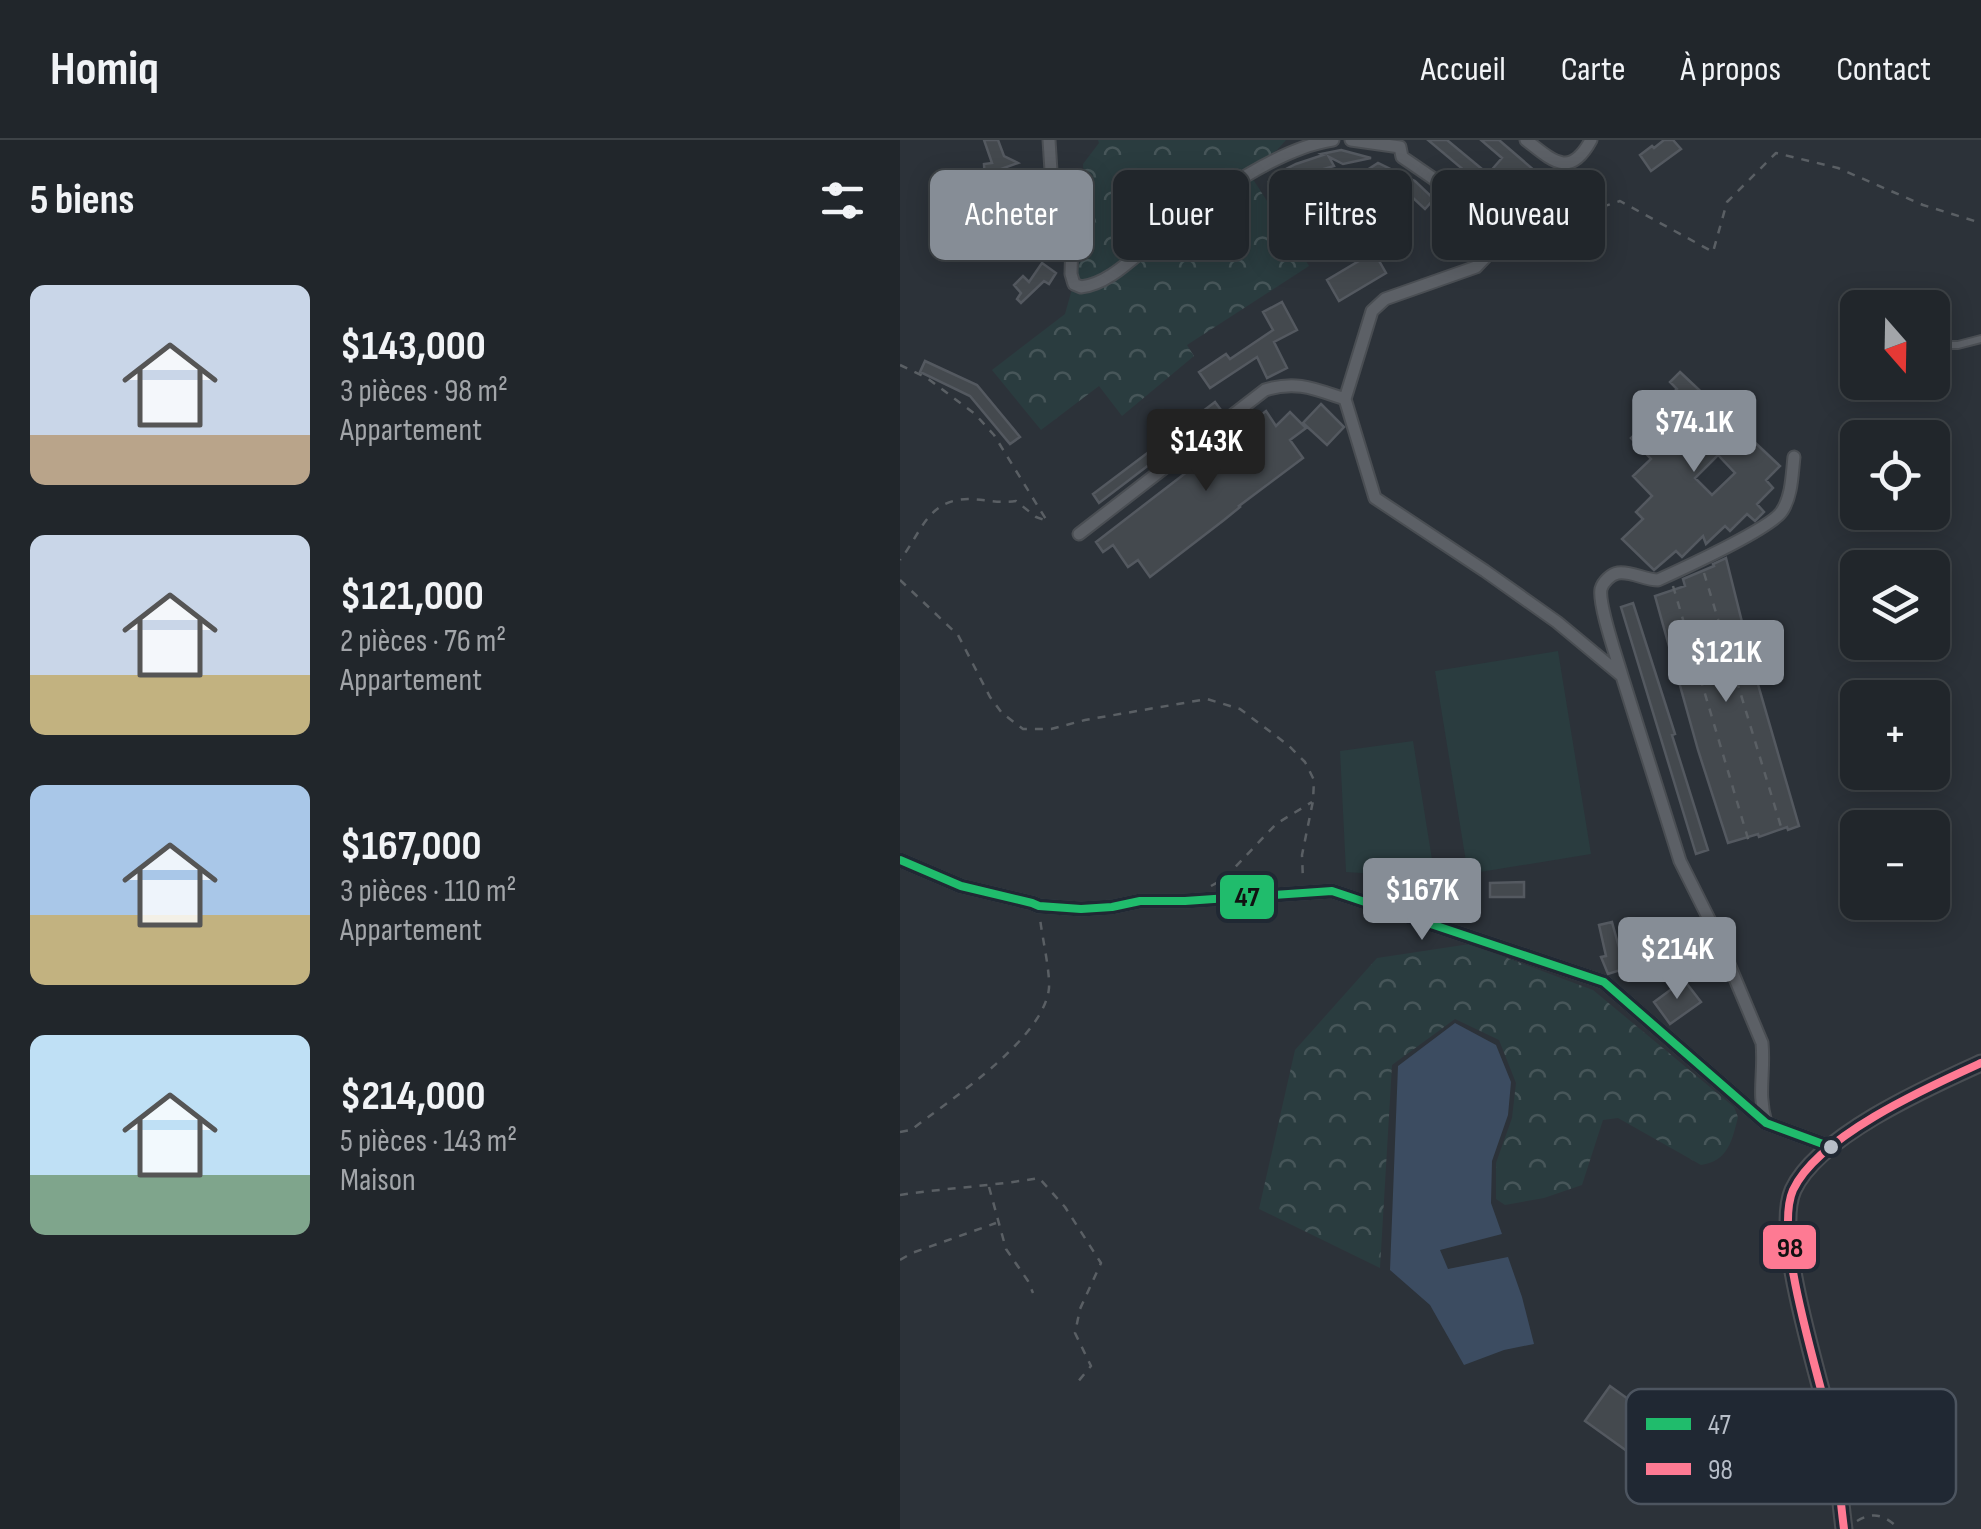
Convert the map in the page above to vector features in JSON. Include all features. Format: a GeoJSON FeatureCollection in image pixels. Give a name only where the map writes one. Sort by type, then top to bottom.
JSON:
{"type":"FeatureCollection","features":[{"type":"Feature","properties":{"kind":"street"},"geometry":{"type":"LineString","coordinates":[[1048,140],[1053,202],[1072,239],[1072,274],[1074,284],[1081,287],[1102,282],[1192,211],[1282,156],[1316,142],[1333,140]]}},
{"type":"Feature","properties":{"kind":"street"},"geometry":{"type":"LineString","coordinates":[[1282,156],[1289,140]]}},
{"type":"Feature","properties":{"kind":"street"},"geometry":{"type":"LineString","coordinates":[[1351,140],[1400,148],[1402,158],[1434,179],[1492,249],[1476,266],[1385,299],[1372,311],[1345,399],[1374,498],[1528,602],[1622,676]]}},
{"type":"Feature","properties":{"kind":"street"},"geometry":{"type":"LineString","coordinates":[[1526,140],[1554,163],[1570,163],[1582,155],[1591,140]]}},
{"type":"Feature","properties":{"kind":"street"},"geometry":{"type":"LineString","coordinates":[[1079,534],[1265,390],[1284,384],[1306,386],[1345,399]]}},
{"type":"Feature","properties":{"kind":"street"},"geometry":{"type":"LineString","coordinates":[[1766,1123],[1760,1103],[1762,1043],[1716,933],[1680,861],[1622,676],[1601,589],[1617,573],[1658,580],[1782,514],[1794,457]]}},
{"type":"Feature","properties":{"kind":"street"},"geometry":{"type":"LineString","coordinates":[[900,860],[960,886],[1039,906],[1081,910],[1140,901],[1332,891],[1604,982],[1766,1123],[1831,1147]]}},
{"type":"Feature","properties":{"kind":"street"},"geometry":{"type":"LineString","coordinates":[[1822,1389],[1796,1279],[1787,1220],[1792,1192],[1809,1166],[1831,1147],[1911,1094],[1981,1063]]}},
{"type":"Feature","properties":{"kind":"lane"},"geometry":{"type":"LineString","coordinates":[[1950,345],[1981,339]]}},
{"type":"Feature","properties":{"kind":"path"},"geometry":{"type":"LineString","coordinates":[[1492,267],[1518,244],[1560,220],[1620,201],[1713,252],[1727,202],[1776,153],[1838,168],[1923,205],[1981,224]]}},
{"type":"Feature","properties":{"kind":"path"},"geometry":{"type":"LineString","coordinates":[[900,365],[927,378],[975,414],[994,435],[1047,520],[1016,502],[944,502],[900,560]]}},
{"type":"Feature","properties":{"kind":"path"},"geometry":{"type":"LineString","coordinates":[[1700,560],[1782,830]]}},
{"type":"Feature","properties":{"kind":"path"},"geometry":{"type":"LineString","coordinates":[[1670,575],[1750,842]]}},
{"type":"Feature","properties":{"kind":"path"},"geometry":{"type":"LineString","coordinates":[[900,580],[958,635],[990,697],[1022,729],[1051,728],[1207,699],[1240,709],[1288,745],[1305,762],[1314,780],[1302,855],[1306,892]]}},
{"type":"Feature","properties":{"kind":"path"},"geometry":{"type":"LineString","coordinates":[[1211,886],[1224,878],[1276,824],[1313,801]]}},
{"type":"Feature","properties":{"kind":"path"},"geometry":{"type":"LineString","coordinates":[[900,1132],[911,1130],[965,1088],[1031,1029],[1049,991],[1039,906]]}},
{"type":"Feature","properties":{"kind":"path"},"geometry":{"type":"LineString","coordinates":[[900,1195],[1038,1178],[1066,1207],[1101,1264],[1080,1309],[1075,1333],[1091,1366],[1076,1384]]}},
{"type":"Feature","properties":{"kind":"path"},"geometry":{"type":"LineString","coordinates":[[989,1186],[1006,1249],[1033,1293]]}},
{"type":"Feature","properties":{"kind":"path"},"geometry":{"type":"LineString","coordinates":[[900,1260],[998,1222]]}},
{"type":"Feature","properties":{"kind":"path"},"geometry":{"type":"LineString","coordinates":[[1849,1526],[1868,1515],[1886,1518],[1898,1529]]}},
{"type":"Feature","properties":{"kind":"green space"},"geometry":{"type":"Polygon","coordinates":[[[1098,140],[1286,140],[1247,170],[1113,170],[1113,260],[1249,260],[1249,173],[1269,204],[1269,260],[1305,260],[1309,266],[1187,345],[1194,356],[1122,416],[1099,386],[1041,430],[992,370],[1065,314],[1080,260],[1093,260],[1093,170],[1083,170],[1083,164],[1098,140]]]}},
{"type":"Feature","properties":{"kind":"green space"},"geometry":{"type":"Polygon","coordinates":[[[1558,651],[1591,854],[1468,874],[1435,671],[1558,651]]]}},
{"type":"Feature","properties":{"kind":"green space"},"geometry":{"type":"Polygon","coordinates":[[[1413,741],[1435,878],[1346,872],[1340,751],[1413,741]]]}},
{"type":"Feature","properties":{"kind":"green space"},"geometry":{"type":"Polygon","coordinates":[[[1470,944],[1593,990],[1734,1107],[1738,1117],[1723,1154],[1701,1165],[1618,1118],[1603,1120],[1582,1185],[1544,1198],[1505,1205],[1496,1199],[1496,1163],[1512,1118],[1516,1083],[1499,1040],[1455,1019],[1392,1065],[1380,1268],[1259,1209],[1295,1050],[1377,958],[1470,944]]]}},
{"type":"Feature","properties":{"kind":"water"},"geometry":{"type":"Polygon","coordinates":[[[1455,1023],[1496,1045],[1511,1082],[1508,1115],[1492,1161],[1491,1203],[1502,1234],[1440,1250],[1448,1269],[1508,1257],[1534,1344],[1464,1365],[1430,1305],[1390,1270],[1398,1066],[1455,1023]]]}},
{"type":"Feature","properties":{"kind":"building"},"geometry":{"type":"Polygon","coordinates":[[[984,140],[998,140],[1004,156],[1018,163],[984,170],[984,164],[992,163],[984,140]]]}},
{"type":"Feature","properties":{"kind":"building"},"geometry":{"type":"Polygon","coordinates":[[[1428,140],[1447,140],[1483,170],[1464,170],[1428,140]]]}},
{"type":"Feature","properties":{"kind":"building"},"geometry":{"type":"Polygon","coordinates":[[[1481,140],[1499,140],[1534,170],[1492,170],[1502,158],[1481,140]]]}},
{"type":"Feature","properties":{"kind":"building"},"geometry":{"type":"Polygon","coordinates":[[[1664,140],[1673,140],[1681,149],[1651,171],[1640,155],[1664,140]]]}},
{"type":"Feature","properties":{"kind":"building"},"geometry":{"type":"Polygon","coordinates":[[[1341,150],[1371,158],[1343,164],[1329,157],[1334,166],[1284,170],[1341,150]]]}},
{"type":"Feature","properties":{"kind":"building"},"geometry":{"type":"Polygon","coordinates":[[[1378,163],[1392,170],[1367,170],[1378,163]]]}},
{"type":"Feature","properties":{"kind":"building"},"geometry":{"type":"Polygon","coordinates":[[[1412,180],[1432,197],[1425,209],[1412,197],[1412,180]]]}},
{"type":"Feature","properties":{"kind":"building"},"geometry":{"type":"Polygon","coordinates":[[[1361,260],[1379,260],[1386,273],[1339,301],[1327,280],[1361,260]]]}},
{"type":"Feature","properties":{"kind":"building"},"geometry":{"type":"Polygon","coordinates":[[[1042,263],[1056,273],[1049,284],[1044,281],[1021,303],[1017,299],[1021,293],[1014,285],[1023,276],[1029,282],[1042,263]]]}},
{"type":"Feature","properties":{"kind":"building"},"geometry":{"type":"Polygon","coordinates":[[[1282,302],[1297,330],[1274,342],[1287,368],[1267,378],[1257,357],[1210,388],[1199,372],[1226,354],[1230,359],[1273,330],[1263,312],[1282,302]]]}},
{"type":"Feature","properties":{"kind":"building"},"geometry":{"type":"Polygon","coordinates":[[[925,361],[977,385],[1020,437],[1010,444],[970,396],[920,372],[925,361]]]}},
{"type":"Feature","properties":{"kind":"building"},"geometry":{"type":"Polygon","coordinates":[[[1680,372],[1780,466],[1766,480],[1773,488],[1757,504],[1764,512],[1755,521],[1747,514],[1730,531],[1725,526],[1706,544],[1703,536],[1682,557],[1676,551],[1654,570],[1622,539],[1643,519],[1636,512],[1652,496],[1633,476],[1651,459],[1631,438],[1648,422],[1641,414],[1650,404],[1656,410],[1677,389],[1670,382],[1680,372]],[[1718,455],[1695,478],[1712,495],[1735,473],[1718,455]]]}},
{"type":"Feature","properties":{"kind":"building"},"geometry":{"type":"Polygon","coordinates":[[[1215,402],[1221,410],[1099,503],[1093,494],[1215,402]]]}},
{"type":"Feature","properties":{"kind":"building"},"geometry":{"type":"Polygon","coordinates":[[[1321,404],[1344,427],[1327,445],[1303,423],[1321,404]]]}},
{"type":"Feature","properties":{"kind":"building"},"geometry":{"type":"Polygon","coordinates":[[[1266,411],[1276,426],[1290,412],[1306,428],[1290,440],[1303,458],[1150,577],[1138,560],[1128,567],[1113,545],[1103,552],[1096,542],[1266,411]]]}},
{"type":"Feature","properties":{"kind":"building"},"geometry":{"type":"Polygon","coordinates":[[[1726,558],[1799,826],[1728,843],[1655,596],[1685,586],[1683,579],[1726,558]]]}},
{"type":"Feature","properties":{"kind":"building"},"geometry":{"type":"Polygon","coordinates":[[[1633,603],[1708,850],[1696,854],[1621,607],[1633,603]]]}},
{"type":"Feature","properties":{"kind":"building"},"geometry":{"type":"Polygon","coordinates":[[[1524,882],[1524,897],[1490,897],[1490,883],[1524,882]]]}},
{"type":"Feature","properties":{"kind":"building"},"geometry":{"type":"Polygon","coordinates":[[[1463,883],[1463,909],[1417,910],[1404,905],[1404,884],[1463,883]]]}},
{"type":"Feature","properties":{"kind":"building"},"geometry":{"type":"Polygon","coordinates":[[[1612,922],[1620,951],[1628,949],[1633,966],[1608,974],[1601,957],[1606,956],[1599,925],[1612,922]]]}},
{"type":"Feature","properties":{"kind":"building"},"geometry":{"type":"Polygon","coordinates":[[[1684,980],[1701,1002],[1670,1024],[1654,1002],[1684,980]]]}},
{"type":"Feature","properties":{"kind":"building"},"geometry":{"type":"Polygon","coordinates":[[[1610,1386],[1626,1398],[1626,1450],[1585,1421],[1610,1386]]]}},
{"type":"Feature","properties":{"kind":"transit line","name":"47"},"geometry":{"type":"LineString","coordinates":[[900,860],[961,886],[1039,906],[1081,909],[1140,901],[1332,891],[1604,982],[1766,1123],[1831,1147]]}},
{"type":"Feature","properties":{"kind":"transit line","name":"98"},"geometry":{"type":"LineString","coordinates":[[1821,1389],[1789,1241],[1788,1212],[1793,1190],[1806,1170],[1849,1132],[1905,1099],[1981,1063]]}},
{"type":"Feature","properties":{"kind":"transit line","name":"98"},"geometry":{"type":"LineString","coordinates":[[1841,1504],[1844,1529]]}}]}
